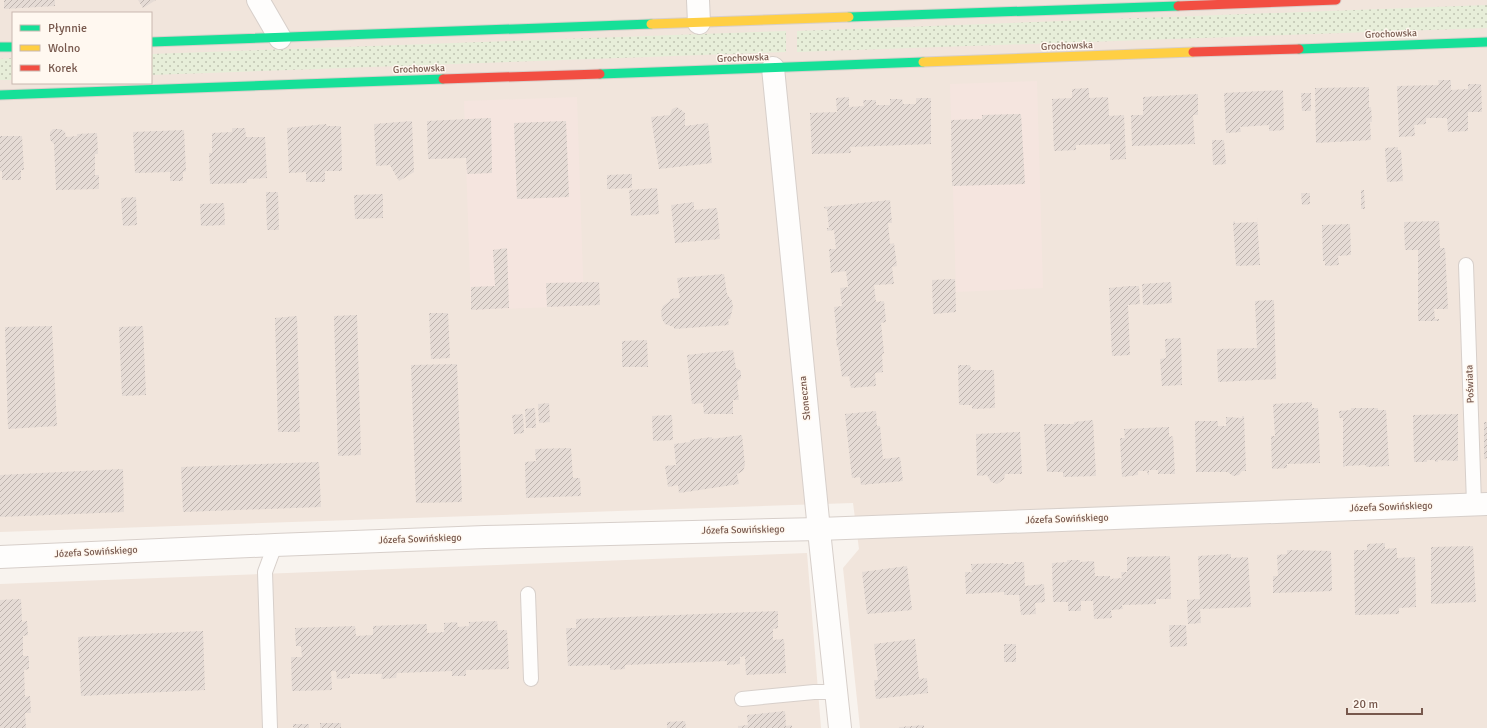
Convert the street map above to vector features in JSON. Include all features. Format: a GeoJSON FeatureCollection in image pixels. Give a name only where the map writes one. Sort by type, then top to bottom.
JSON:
{"type":"FeatureCollection","features":[{"type":"Feature","properties":{"kind":"street"},"geometry":{"type":"LineString","coordinates":[[258,0],[280,38]]}},
{"type":"Feature","properties":{"kind":"street"},"geometry":{"type":"LineString","coordinates":[[698,0],[698,23]]}},
{"type":"Feature","properties":{"kind":"street"},"geometry":{"type":"LineString","coordinates":[[152,42],[698,23],[1008,6],[1336,0]]}},
{"type":"Feature","properties":{"kind":"street","name":"Grochowska"},"geometry":{"type":"LineString","coordinates":[[0,95],[773,68],[1482,40]]}},
{"type":"Feature","properties":{"kind":"street"},"geometry":{"type":"LineString","coordinates":[[0,47],[12,47]]}},
{"type":"Feature","properties":{"kind":"street","name":"Słoneczna"},"geometry":{"type":"LineString","coordinates":[[773,68],[840,728]]}},
{"type":"Feature","properties":{"kind":"street","name":"Józefa Sowińskiego"},"geometry":{"type":"LineString","coordinates":[[0,557],[275,544],[819,528],[1480,504]]}},
{"type":"Feature","properties":{"kind":"lane","name":"Poświata"},"geometry":{"type":"LineString","coordinates":[[1466,265],[1480,504]]}},
{"type":"Feature","properties":{"kind":"lane"},"geometry":{"type":"LineString","coordinates":[[270,728],[265,572],[275,544]]}},
{"type":"Feature","properties":{"kind":"lane"},"geometry":{"type":"LineString","coordinates":[[528,594],[531,679]]}},
{"type":"Feature","properties":{"kind":"lane"},"geometry":{"type":"LineString","coordinates":[[742,699],[814,692],[836,692]]}},
{"type":"Feature","properties":{"kind":"shaded area"},"geometry":{"type":"Polygon","coordinates":[[[0,0],[1487,0],[1487,728],[860,728],[843,568],[859,549],[853,503],[0,532],[0,0]]]}},
{"type":"Feature","properties":{"kind":"shaded area"},"geometry":{"type":"Polygon","coordinates":[[[1037,81],[1043,288],[956,292],[950,84],[1037,81]]]}},
{"type":"Feature","properties":{"kind":"shaded area"},"geometry":{"type":"Polygon","coordinates":[[[577,97],[584,306],[471,310],[464,101],[577,97]]]}},
{"type":"Feature","properties":{"kind":"shaded area"},"geometry":{"type":"Polygon","coordinates":[[[807,553],[821,728],[0,728],[0,584],[807,553]]]}},
{"type":"Feature","properties":{"kind":"green space"},"geometry":{"type":"Polygon","coordinates":[[[1487,5],[1487,28],[797,52],[797,31],[1487,5]]]}},
{"type":"Feature","properties":{"kind":"green space"},"geometry":{"type":"Polygon","coordinates":[[[786,31],[786,52],[152,75],[152,54],[786,31]]]}},
{"type":"Feature","properties":{"kind":"green space"},"geometry":{"type":"Polygon","coordinates":[[[12,58],[12,80],[0,80],[0,59],[12,58]]]}},
{"type":"Feature","properties":{"kind":"building"},"geometry":{"type":"Polygon","coordinates":[[[4,0],[55,0],[55,6],[4,9],[4,0]]]}},
{"type":"Feature","properties":{"kind":"building"},"geometry":{"type":"Polygon","coordinates":[[[138,0],[156,0],[143,8],[138,0]]]}},
{"type":"Feature","properties":{"kind":"building"},"geometry":{"type":"Polygon","coordinates":[[[1438,80],[1451,80],[1451,90],[1468,89],[1468,84],[1481,84],[1482,112],[1468,112],[1468,131],[1448,132],[1447,118],[1426,118],[1426,124],[1414,125],[1415,136],[1399,137],[1397,86],[1439,85],[1438,80]]]}},
{"type":"Feature","properties":{"kind":"building"},"geometry":{"type":"Polygon","coordinates":[[[1369,87],[1369,107],[1371,107],[1372,122],[1370,122],[1371,140],[1316,143],[1315,88],[1369,87]]]}},
{"type":"Feature","properties":{"kind":"building"},"geometry":{"type":"Polygon","coordinates":[[[1089,88],[1089,98],[1108,97],[1109,116],[1124,115],[1126,159],[1110,160],[1110,144],[1076,145],[1076,150],[1054,151],[1052,99],[1072,98],[1072,89],[1089,88]]]}},
{"type":"Feature","properties":{"kind":"building"},"geometry":{"type":"Polygon","coordinates":[[[1283,90],[1284,130],[1269,131],[1269,125],[1240,127],[1241,132],[1226,133],[1224,93],[1283,90]]]}},
{"type":"Feature","properties":{"kind":"building"},"geometry":{"type":"Polygon","coordinates":[[[1301,93],[1311,93],[1311,111],[1302,111],[1301,93]]]}},
{"type":"Feature","properties":{"kind":"building"},"geometry":{"type":"Polygon","coordinates":[[[1198,94],[1198,115],[1193,115],[1195,144],[1132,146],[1131,115],[1143,115],[1143,97],[1198,94]]]}},
{"type":"Feature","properties":{"kind":"building"},"geometry":{"type":"Polygon","coordinates":[[[849,97],[849,107],[864,106],[863,100],[876,100],[876,105],[890,105],[890,99],[902,99],[903,104],[916,104],[916,98],[931,98],[931,144],[850,147],[851,153],[812,154],[810,113],[837,112],[836,98],[849,97]]]}},
{"type":"Feature","properties":{"kind":"building"},"geometry":{"type":"Polygon","coordinates":[[[677,107],[685,113],[685,126],[708,123],[712,163],[659,169],[651,117],[670,115],[672,109],[677,107]]]}},
{"type":"Feature","properties":{"kind":"building"},"geometry":{"type":"Polygon","coordinates":[[[1021,114],[1025,184],[952,186],[951,120],[982,119],[982,115],[1021,114]]]}},
{"type":"Feature","properties":{"kind":"building"},"geometry":{"type":"Polygon","coordinates":[[[491,118],[492,173],[467,174],[466,158],[428,159],[427,121],[491,118]]]}},
{"type":"Feature","properties":{"kind":"building"},"geometry":{"type":"Polygon","coordinates":[[[412,121],[414,172],[399,181],[390,165],[376,166],[374,124],[412,121]]]}},
{"type":"Feature","properties":{"kind":"building"},"geometry":{"type":"Polygon","coordinates":[[[566,121],[569,197],[517,199],[514,123],[566,121]]]}},
{"type":"Feature","properties":{"kind":"building"},"geometry":{"type":"Polygon","coordinates":[[[326,124],[327,126],[341,126],[342,171],[325,171],[325,182],[306,182],[306,172],[289,173],[287,128],[326,124]]]}},
{"type":"Feature","properties":{"kind":"building"},"geometry":{"type":"Polygon","coordinates":[[[232,128],[245,128],[246,137],[265,137],[267,178],[247,179],[247,183],[210,184],[209,153],[212,153],[212,133],[232,132],[232,128]]]}},
{"type":"Feature","properties":{"kind":"building"},"geometry":{"type":"Polygon","coordinates":[[[53,129],[61,129],[65,132],[66,137],[77,136],[77,134],[97,133],[98,154],[95,154],[95,175],[99,175],[99,189],[56,190],[54,144],[50,140],[50,132],[53,129]]]}},
{"type":"Feature","properties":{"kind":"building"},"geometry":{"type":"Polygon","coordinates":[[[184,130],[186,171],[183,172],[183,181],[170,181],[170,172],[135,173],[133,132],[184,130]]]}},
{"type":"Feature","properties":{"kind":"building"},"geometry":{"type":"Polygon","coordinates":[[[0,136],[22,136],[24,170],[21,170],[21,180],[2,180],[2,171],[0,171],[0,136]]]}},
{"type":"Feature","properties":{"kind":"building"},"geometry":{"type":"Polygon","coordinates":[[[1212,140],[1224,140],[1226,164],[1213,165],[1212,140]]]}},
{"type":"Feature","properties":{"kind":"building"},"geometry":{"type":"Polygon","coordinates":[[[1398,147],[1398,150],[1401,150],[1403,181],[1387,182],[1385,148],[1398,147]]]}},
{"type":"Feature","properties":{"kind":"building"},"geometry":{"type":"Polygon","coordinates":[[[632,174],[632,188],[607,189],[607,175],[632,174]]]}},
{"type":"Feature","properties":{"kind":"building"},"geometry":{"type":"Polygon","coordinates":[[[657,188],[659,214],[631,216],[629,190],[657,188]]]}},
{"type":"Feature","properties":{"kind":"building"},"geometry":{"type":"Polygon","coordinates":[[[1361,190],[1364,190],[1365,209],[1361,209],[1361,190]]]}},
{"type":"Feature","properties":{"kind":"building"},"geometry":{"type":"Polygon","coordinates":[[[266,192],[278,192],[279,230],[267,230],[266,192]]]}},
{"type":"Feature","properties":{"kind":"building"},"geometry":{"type":"Polygon","coordinates":[[[1301,193],[1310,193],[1310,204],[1302,205],[1301,193]]]}},
{"type":"Feature","properties":{"kind":"building"},"geometry":{"type":"Polygon","coordinates":[[[383,194],[383,218],[355,219],[354,195],[383,194]]]}},
{"type":"Feature","properties":{"kind":"building"},"geometry":{"type":"Polygon","coordinates":[[[136,197],[137,225],[123,226],[121,198],[136,197]]]}},
{"type":"Feature","properties":{"kind":"building"},"geometry":{"type":"Polygon","coordinates":[[[890,200],[892,223],[888,223],[890,244],[894,243],[897,266],[892,267],[894,284],[874,285],[876,302],[884,301],[886,322],[881,323],[884,353],[882,354],[883,372],[875,373],[876,386],[851,388],[849,376],[842,377],[837,347],[834,307],[842,306],[840,288],[848,287],[846,271],[831,273],[829,249],[836,249],[834,230],[827,231],[827,228],[829,228],[827,209],[824,207],[890,200]]]}},
{"type":"Feature","properties":{"kind":"building"},"geometry":{"type":"Polygon","coordinates":[[[694,202],[694,210],[717,208],[720,239],[675,243],[671,205],[694,202]]]}},
{"type":"Feature","properties":{"kind":"building"},"geometry":{"type":"Polygon","coordinates":[[[224,203],[225,225],[201,226],[200,204],[224,203]]]}},
{"type":"Feature","properties":{"kind":"building"},"geometry":{"type":"Polygon","coordinates":[[[1257,218],[1260,265],[1236,266],[1233,222],[1257,222],[1257,218]]]}},
{"type":"Feature","properties":{"kind":"building"},"geometry":{"type":"Polygon","coordinates":[[[1439,221],[1440,248],[1445,248],[1448,309],[1434,309],[1435,319],[1439,319],[1439,321],[1418,321],[1418,250],[1405,250],[1404,222],[1439,221]]]}},
{"type":"Feature","properties":{"kind":"building"},"geometry":{"type":"Polygon","coordinates":[[[1350,224],[1351,255],[1338,256],[1339,265],[1325,266],[1325,261],[1323,261],[1322,225],[1350,224]]]}},
{"type":"Feature","properties":{"kind":"building"},"geometry":{"type":"Polygon","coordinates":[[[507,248],[509,308],[471,310],[471,287],[495,286],[493,250],[507,248]]]}},
{"type":"Feature","properties":{"kind":"building"},"geometry":{"type":"Polygon","coordinates":[[[724,274],[727,294],[732,301],[733,307],[730,319],[728,319],[729,325],[674,329],[674,327],[665,324],[662,319],[661,312],[663,306],[670,301],[670,299],[680,298],[677,278],[724,274]]]}},
{"type":"Feature","properties":{"kind":"building"},"geometry":{"type":"Polygon","coordinates":[[[955,279],[956,312],[933,314],[932,280],[955,279]]]}},
{"type":"Feature","properties":{"kind":"building"},"geometry":{"type":"Polygon","coordinates":[[[599,282],[600,305],[547,307],[546,283],[599,282]]]}},
{"type":"Feature","properties":{"kind":"building"},"geometry":{"type":"Polygon","coordinates":[[[1171,282],[1172,303],[1143,305],[1142,284],[1171,282]]]}},
{"type":"Feature","properties":{"kind":"building"},"geometry":{"type":"Polygon","coordinates":[[[1139,286],[1140,304],[1128,305],[1130,355],[1112,356],[1109,288],[1139,286]]]}},
{"type":"Feature","properties":{"kind":"building"},"geometry":{"type":"Polygon","coordinates":[[[1274,300],[1276,379],[1218,382],[1217,349],[1257,348],[1255,301],[1274,300]]]}},
{"type":"Feature","properties":{"kind":"building"},"geometry":{"type":"Polygon","coordinates":[[[429,313],[448,313],[450,358],[431,359],[429,313]]]}},
{"type":"Feature","properties":{"kind":"building"},"geometry":{"type":"Polygon","coordinates":[[[357,315],[361,455],[338,456],[334,316],[357,315]]]}},
{"type":"Feature","properties":{"kind":"building"},"geometry":{"type":"Polygon","coordinates":[[[297,316],[300,432],[278,432],[275,318],[297,316]]]}},
{"type":"Feature","properties":{"kind":"building"},"geometry":{"type":"Polygon","coordinates":[[[52,326],[57,426],[8,429],[5,327],[52,326]]]}},
{"type":"Feature","properties":{"kind":"building"},"geometry":{"type":"Polygon","coordinates":[[[143,326],[146,395],[122,396],[119,327],[143,326]]]}},
{"type":"Feature","properties":{"kind":"building"},"geometry":{"type":"Polygon","coordinates":[[[1181,338],[1182,385],[1162,386],[1160,359],[1166,358],[1165,339],[1181,338]]]}},
{"type":"Feature","properties":{"kind":"building"},"geometry":{"type":"Polygon","coordinates":[[[647,340],[648,367],[622,367],[622,341],[647,340]]]}},
{"type":"Feature","properties":{"kind":"building"},"geometry":{"type":"Polygon","coordinates":[[[733,350],[736,368],[741,371],[741,378],[737,382],[739,400],[733,400],[733,414],[704,414],[703,403],[692,404],[687,355],[733,350]]]}},
{"type":"Feature","properties":{"kind":"building"},"geometry":{"type":"Polygon","coordinates":[[[457,364],[462,502],[416,503],[411,365],[457,364]]]}},
{"type":"Feature","properties":{"kind":"building"},"geometry":{"type":"Polygon","coordinates":[[[958,365],[970,365],[971,370],[994,370],[995,408],[972,409],[972,405],[959,405],[958,365]]]}},
{"type":"Feature","properties":{"kind":"building"},"geometry":{"type":"Polygon","coordinates":[[[1312,402],[1312,408],[1318,408],[1320,463],[1287,464],[1287,468],[1272,469],[1271,436],[1275,436],[1273,404],[1312,402]]]}},
{"type":"Feature","properties":{"kind":"building"},"geometry":{"type":"Polygon","coordinates":[[[549,403],[550,422],[539,423],[538,404],[549,403]]]}},
{"type":"Feature","properties":{"kind":"building"},"geometry":{"type":"Polygon","coordinates":[[[535,408],[536,428],[526,428],[525,409],[535,408]]]}},
{"type":"Feature","properties":{"kind":"building"},"geometry":{"type":"Polygon","coordinates":[[[1351,408],[1378,408],[1378,410],[1386,410],[1389,466],[1367,467],[1365,465],[1343,467],[1343,418],[1339,418],[1339,411],[1351,410],[1351,408]]]}},
{"type":"Feature","properties":{"kind":"building"},"geometry":{"type":"Polygon","coordinates":[[[876,411],[877,426],[880,426],[883,459],[900,457],[903,481],[861,485],[860,477],[852,478],[845,414],[876,411]]]}},
{"type":"Feature","properties":{"kind":"building"},"geometry":{"type":"Polygon","coordinates":[[[523,414],[524,433],[514,434],[512,415],[523,414]]]}},
{"type":"Feature","properties":{"kind":"building"},"geometry":{"type":"Polygon","coordinates":[[[1458,414],[1458,461],[1438,460],[1438,462],[1435,462],[1435,460],[1427,460],[1427,462],[1414,462],[1413,415],[1458,414]]]}},
{"type":"Feature","properties":{"kind":"building"},"geometry":{"type":"Polygon","coordinates":[[[672,415],[673,440],[653,441],[652,416],[672,415]]]}},
{"type":"Feature","properties":{"kind":"building"},"geometry":{"type":"Polygon","coordinates":[[[1242,416],[1244,416],[1246,471],[1242,471],[1239,475],[1233,476],[1228,472],[1196,472],[1195,421],[1218,421],[1218,426],[1226,426],[1226,417],[1242,418],[1242,416]]]}},
{"type":"Feature","properties":{"kind":"building"},"geometry":{"type":"Polygon","coordinates":[[[1093,420],[1096,476],[1063,477],[1063,472],[1047,472],[1044,424],[1074,424],[1074,422],[1093,420]]]}},
{"type":"Feature","properties":{"kind":"building"},"geometry":{"type":"Polygon","coordinates":[[[1484,422],[1487,422],[1487,458],[1484,459],[1484,422]]]}},
{"type":"Feature","properties":{"kind":"building"},"geometry":{"type":"Polygon","coordinates":[[[1169,427],[1169,437],[1173,436],[1175,474],[1158,474],[1158,470],[1149,470],[1149,475],[1147,471],[1138,471],[1138,475],[1122,477],[1120,438],[1125,438],[1124,429],[1169,427]]]}},
{"type":"Feature","properties":{"kind":"building"},"geometry":{"type":"Polygon","coordinates":[[[1020,432],[1022,474],[1005,474],[1004,479],[997,484],[991,482],[987,475],[977,476],[976,434],[1020,432]]]}},
{"type":"Feature","properties":{"kind":"building"},"geometry":{"type":"Polygon","coordinates":[[[742,435],[745,465],[743,471],[737,474],[739,484],[679,493],[678,485],[668,487],[665,466],[676,465],[674,444],[712,437],[712,439],[742,435]]]}},
{"type":"Feature","properties":{"kind":"building"},"geometry":{"type":"Polygon","coordinates":[[[571,448],[573,478],[580,478],[581,496],[526,498],[525,462],[536,461],[535,449],[571,448]]]}},
{"type":"Feature","properties":{"kind":"building"},"geometry":{"type":"Polygon","coordinates":[[[319,462],[321,507],[183,512],[181,467],[319,462]]]}},
{"type":"Feature","properties":{"kind":"building"},"geometry":{"type":"Polygon","coordinates":[[[123,469],[124,512],[0,517],[0,475],[123,469]]]}},
{"type":"Feature","properties":{"kind":"building"},"geometry":{"type":"Polygon","coordinates":[[[1385,543],[1385,549],[1397,548],[1397,558],[1415,557],[1416,607],[1399,608],[1399,614],[1355,615],[1354,550],[1367,550],[1367,544],[1385,543]]]}},
{"type":"Feature","properties":{"kind":"building"},"geometry":{"type":"Polygon","coordinates":[[[1473,546],[1476,602],[1431,604],[1431,547],[1473,546]]]}},
{"type":"Feature","properties":{"kind":"building"},"geometry":{"type":"Polygon","coordinates":[[[1287,550],[1331,551],[1332,591],[1273,593],[1273,576],[1278,576],[1277,555],[1287,554],[1287,550]]]}},
{"type":"Feature","properties":{"kind":"building"},"geometry":{"type":"Polygon","coordinates":[[[1231,554],[1231,558],[1248,557],[1251,607],[1200,609],[1201,623],[1188,624],[1187,600],[1200,599],[1198,556],[1231,554]]]}},
{"type":"Feature","properties":{"kind":"building"},"geometry":{"type":"Polygon","coordinates":[[[1170,556],[1171,599],[1156,599],[1156,604],[1122,605],[1123,609],[1111,610],[1112,618],[1094,619],[1093,601],[1081,601],[1081,611],[1068,611],[1068,602],[1053,602],[1052,563],[1067,562],[1067,560],[1080,560],[1080,562],[1094,561],[1095,576],[1110,576],[1110,579],[1122,578],[1121,572],[1127,572],[1127,557],[1170,556]]]}},
{"type":"Feature","properties":{"kind":"building"},"geometry":{"type":"Polygon","coordinates":[[[1014,562],[1024,562],[1025,586],[1044,584],[1045,602],[1035,603],[1036,614],[1021,615],[1019,595],[1004,595],[1004,592],[966,594],[965,572],[972,572],[971,564],[1014,564],[1014,562]]]}},
{"type":"Feature","properties":{"kind":"building"},"geometry":{"type":"Polygon","coordinates":[[[907,566],[912,610],[867,614],[862,572],[907,566]]]}},
{"type":"Feature","properties":{"kind":"building"},"geometry":{"type":"Polygon","coordinates":[[[21,599],[22,622],[27,621],[28,635],[23,636],[23,656],[29,656],[29,669],[24,670],[25,697],[30,696],[31,713],[25,713],[26,728],[0,728],[0,600],[21,599]]]}},
{"type":"Feature","properties":{"kind":"building"},"geometry":{"type":"Polygon","coordinates":[[[778,611],[778,628],[773,629],[773,640],[784,639],[786,673],[746,675],[745,656],[740,657],[740,664],[727,665],[727,661],[625,665],[625,669],[610,670],[610,665],[568,666],[566,628],[576,628],[576,619],[778,611]]]}},
{"type":"Feature","properties":{"kind":"building"},"geometry":{"type":"Polygon","coordinates":[[[497,621],[498,630],[507,630],[509,669],[466,670],[466,676],[452,676],[452,671],[397,673],[396,678],[381,679],[382,674],[350,674],[350,678],[337,679],[336,671],[331,671],[332,690],[292,691],[291,657],[302,657],[301,646],[296,646],[295,628],[355,626],[356,636],[373,635],[373,626],[427,624],[427,633],[444,632],[444,623],[457,622],[458,627],[469,626],[469,622],[497,621]]]}},
{"type":"Feature","properties":{"kind":"building"},"geometry":{"type":"Polygon","coordinates":[[[1169,625],[1186,625],[1187,646],[1170,647],[1169,625]]]}},
{"type":"Feature","properties":{"kind":"building"},"geometry":{"type":"Polygon","coordinates":[[[203,631],[205,690],[81,696],[78,637],[203,631]]]}},
{"type":"Feature","properties":{"kind":"building"},"geometry":{"type":"Polygon","coordinates":[[[915,639],[919,679],[927,678],[928,693],[876,699],[874,680],[878,680],[874,644],[915,639]]]}},
{"type":"Feature","properties":{"kind":"building"},"geometry":{"type":"Polygon","coordinates":[[[1004,644],[1016,644],[1016,662],[1004,662],[1004,644]]]}},
{"type":"Feature","properties":{"kind":"building"},"geometry":{"type":"Polygon","coordinates":[[[785,711],[786,726],[792,725],[792,728],[738,728],[738,726],[748,725],[747,715],[785,711]]]}},
{"type":"Feature","properties":{"kind":"building"},"geometry":{"type":"Polygon","coordinates":[[[685,721],[686,728],[667,728],[667,722],[685,721]]]}},
{"type":"Feature","properties":{"kind":"building"},"geometry":{"type":"Polygon","coordinates":[[[320,723],[341,723],[341,728],[320,728],[320,723]]]}},
{"type":"Feature","properties":{"kind":"building"},"geometry":{"type":"Polygon","coordinates":[[[293,724],[309,724],[309,728],[293,728],[293,724]]]}},
{"type":"Feature","properties":{"kind":"building"},"geometry":{"type":"Polygon","coordinates":[[[924,725],[924,728],[899,728],[899,727],[924,725]]]}},
{"type":"Feature","properties":{"kind":"traffic: fast"},"geometry":{"type":"LineString","coordinates":[[849,17],[1178,6]]}},
{"type":"Feature","properties":{"kind":"traffic: fast"},"geometry":{"type":"LineString","coordinates":[[152,42],[651,24]]}},
{"type":"Feature","properties":{"kind":"traffic: fast"},"geometry":{"type":"LineString","coordinates":[[1299,49],[1487,42]]}},
{"type":"Feature","properties":{"kind":"traffic: fast"},"geometry":{"type":"LineString","coordinates":[[0,47],[12,47]]}},
{"type":"Feature","properties":{"kind":"traffic: fast"},"geometry":{"type":"LineString","coordinates":[[600,74],[923,62]]}},
{"type":"Feature","properties":{"kind":"traffic: fast"},"geometry":{"type":"LineString","coordinates":[[0,95],[443,79]]}},
{"type":"Feature","properties":{"kind":"traffic: slow"},"geometry":{"type":"LineString","coordinates":[[651,24],[849,17]]}},
{"type":"Feature","properties":{"kind":"traffic: slow"},"geometry":{"type":"LineString","coordinates":[[923,62],[1193,52]]}},
{"type":"Feature","properties":{"kind":"traffic: jam"},"geometry":{"type":"LineString","coordinates":[[1178,6],[1336,0]]}},
{"type":"Feature","properties":{"kind":"traffic: jam"},"geometry":{"type":"LineString","coordinates":[[1193,52],[1299,49]]}},
{"type":"Feature","properties":{"kind":"traffic: jam"},"geometry":{"type":"LineString","coordinates":[[443,79],[600,74]]}}]}
